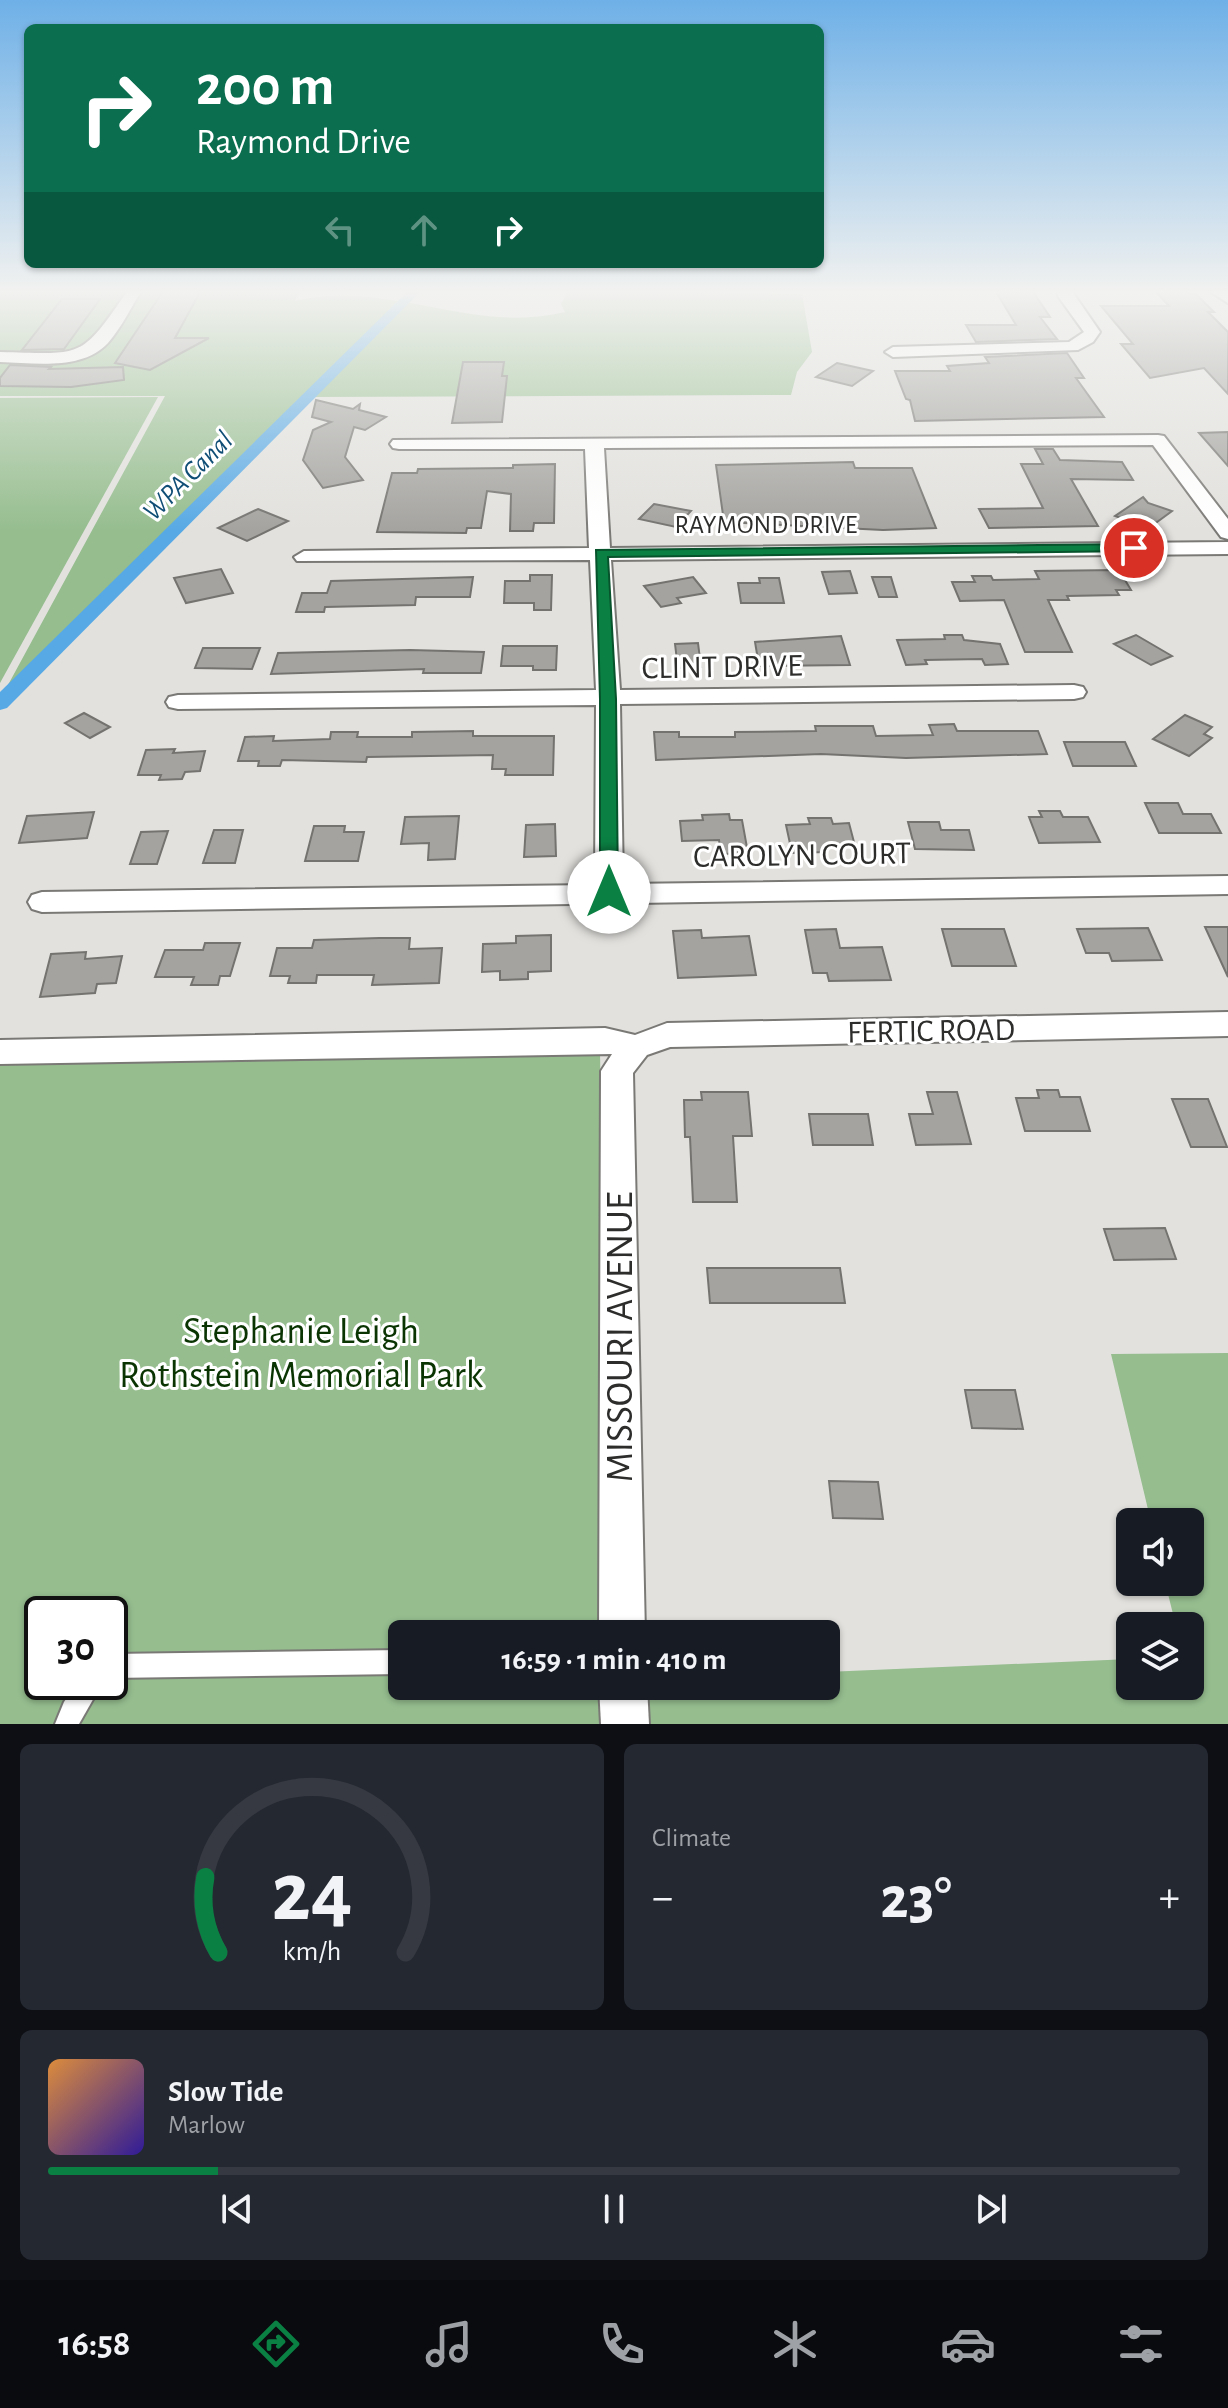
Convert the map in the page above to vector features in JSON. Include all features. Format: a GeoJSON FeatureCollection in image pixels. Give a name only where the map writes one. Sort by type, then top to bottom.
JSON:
{"type":"FeatureCollection","features":[{"type":"Feature","properties":{"kind":"street"},"geometry":{"type":"LineString","coordinates":[[399,444],[1158,440],[1228,533]]}},
{"type":"Feature","properties":{"kind":"street"},"geometry":{"type":"LineString","coordinates":[[594,443],[608,699],[609,892]]}},
{"type":"Feature","properties":{"kind":"street","name":"RAYMOND DRIVE"},"geometry":{"type":"LineString","coordinates":[[304,557],[1228,548]]}},
{"type":"Feature","properties":{"kind":"street","name":"CLINT DRIVE"},"geometry":{"type":"LineString","coordinates":[[178,702],[1074,692]]}},
{"type":"Feature","properties":{"kind":"street","name":"CAROLYN COURT"},"geometry":{"type":"LineString","coordinates":[[42,902],[1228,885]]}},
{"type":"Feature","properties":{"kind":"street","name":"FERTIC ROAD"},"geometry":{"type":"LineString","coordinates":[[636,1047],[667,1035],[1228,1024]]}},
{"type":"Feature","properties":{"kind":"street"},"geometry":{"type":"LineString","coordinates":[[0,1052],[605,1040],[636,1047]]}},
{"type":"Feature","properties":{"kind":"street","name":"MISSOURI AVENUE"},"geometry":{"type":"LineString","coordinates":[[622,1620],[617,1071],[636,1047]]}},
{"type":"Feature","properties":{"kind":"street"},"geometry":{"type":"LineString","coordinates":[[624,1700],[625,1724]]}},
{"type":"Feature","properties":{"kind":"lane"},"geometry":{"type":"LineString","coordinates":[[128,1666],[388,1662]]}},
{"type":"Feature","properties":{"kind":"lane"},"geometry":{"type":"LineString","coordinates":[[67,1724],[79,1700]]}},
{"type":"Feature","properties":{"kind":"green space"},"geometry":{"type":"Polygon","coordinates":[[[0,370],[798,370],[791,395],[307,397],[2,696],[165,396],[0,396],[0,370]]]}},
{"type":"Feature","properties":{"kind":"green space"},"geometry":{"type":"Polygon","coordinates":[[[158,397],[0,683],[0,398],[158,397]]]}},
{"type":"Feature","properties":{"kind":"green space","name":"Stephanie Leigh Rothstein Memorial Park"},"geometry":{"type":"Polygon","coordinates":[[[600,1048],[607,1620],[388,1620],[388,1700],[608,1700],[608,1724],[0,1724],[0,1056],[600,1048]]]}},
{"type":"Feature","properties":{"kind":"green space"},"geometry":{"type":"Polygon","coordinates":[[[1228,1353],[1228,1724],[626,1724],[625,1700],[840,1700],[840,1671],[1116,1660],[1116,1700],[1204,1700],[1204,1612],[1172,1612],[1168,1596],[1204,1596],[1204,1508],[1148,1508],[1111,1354],[1228,1353]]]}},
{"type":"Feature","properties":{"kind":"building"},"geometry":{"type":"Polygon","coordinates":[[[6,370],[123,370],[124,380],[71,387],[0,386],[0,378],[6,370]]]}},
{"type":"Feature","properties":{"kind":"building"},"geometry":{"type":"Polygon","coordinates":[[[461,370],[503,370],[502,376],[507,376],[502,422],[452,423],[461,370]]]}},
{"type":"Feature","properties":{"kind":"building"},"geometry":{"type":"Polygon","coordinates":[[[826,370],[873,371],[852,386],[816,377],[826,370]]]}},
{"type":"Feature","properties":{"kind":"building"},"geometry":{"type":"Polygon","coordinates":[[[1079,370],[1084,378],[1076,378],[1104,417],[915,421],[910,400],[906,399],[895,371],[1079,370]]]}},
{"type":"Feature","properties":{"kind":"building"},"geometry":{"type":"Polygon","coordinates":[[[1144,370],[1191,370],[1150,378],[1144,370]]]}},
{"type":"Feature","properties":{"kind":"building"},"geometry":{"type":"Polygon","coordinates":[[[1206,370],[1228,370],[1228,394],[1206,370]]]}},
{"type":"Feature","properties":{"kind":"building"},"geometry":{"type":"Polygon","coordinates":[[[316,400],[353,409],[360,404],[359,410],[386,417],[365,430],[354,427],[345,457],[363,480],[323,488],[303,460],[313,430],[331,422],[312,417],[316,400]]]}},
{"type":"Feature","properties":{"kind":"building"},"geometry":{"type":"Polygon","coordinates":[[[1228,432],[1228,466],[1199,433],[1228,432]]]}},
{"type":"Feature","properties":{"kind":"building"},"geometry":{"type":"Polygon","coordinates":[[[1035,449],[1053,449],[1060,460],[1122,462],[1133,480],[1071,479],[1098,526],[989,528],[979,509],[1043,508],[1021,464],[1043,464],[1035,449]]]}},
{"type":"Feature","properties":{"kind":"building"},"geometry":{"type":"Polygon","coordinates":[[[853,462],[855,468],[912,468],[936,528],[883,530],[724,522],[716,465],[853,462]]]}},
{"type":"Feature","properties":{"kind":"building"},"geometry":{"type":"Polygon","coordinates":[[[555,464],[554,523],[534,523],[533,531],[510,531],[511,494],[487,491],[481,528],[467,528],[466,533],[377,532],[392,473],[417,473],[418,469],[513,468],[513,465],[555,464]]]}},
{"type":"Feature","properties":{"kind":"building"},"geometry":{"type":"Polygon","coordinates":[[[1143,497],[1148,503],[1172,511],[1149,528],[1115,516],[1143,497]]]}},
{"type":"Feature","properties":{"kind":"building"},"geometry":{"type":"Polygon","coordinates":[[[654,504],[691,511],[676,527],[639,519],[654,504]]]}},
{"type":"Feature","properties":{"kind":"building"},"geometry":{"type":"Polygon","coordinates":[[[258,509],[288,521],[247,541],[218,528],[258,509]]]}},
{"type":"Feature","properties":{"kind":"building"},"geometry":{"type":"Polygon","coordinates":[[[221,569],[233,593],[186,603],[174,578],[221,569]]]}},
{"type":"Feature","properties":{"kind":"building"},"geometry":{"type":"Polygon","coordinates":[[[1119,570],[1131,590],[1116,590],[1119,595],[1067,596],[1069,600],[1048,600],[1072,652],[1025,652],[1004,600],[960,601],[952,582],[975,582],[972,576],[991,576],[993,580],[1039,579],[1035,571],[1119,570]]]}},
{"type":"Feature","properties":{"kind":"building"},"geometry":{"type":"Polygon","coordinates":[[[850,571],[857,593],[829,594],[822,572],[850,571]]]}},
{"type":"Feature","properties":{"kind":"building"},"geometry":{"type":"Polygon","coordinates":[[[530,575],[552,575],[551,610],[534,610],[534,603],[504,603],[505,581],[530,581],[530,575]]]}},
{"type":"Feature","properties":{"kind":"building"},"geometry":{"type":"Polygon","coordinates":[[[473,577],[470,597],[416,597],[415,605],[325,607],[324,612],[296,612],[302,593],[327,593],[331,581],[473,577]]]}},
{"type":"Feature","properties":{"kind":"building"},"geometry":{"type":"Polygon","coordinates":[[[693,577],[706,593],[677,598],[681,603],[661,607],[644,586],[693,577]]]}},
{"type":"Feature","properties":{"kind":"building"},"geometry":{"type":"Polygon","coordinates":[[[872,577],[891,577],[897,597],[879,597],[872,577]]]}},
{"type":"Feature","properties":{"kind":"building"},"geometry":{"type":"Polygon","coordinates":[[[759,578],[779,578],[784,603],[741,603],[738,583],[760,583],[759,578]]]}},
{"type":"Feature","properties":{"kind":"building"},"geometry":{"type":"Polygon","coordinates":[[[944,635],[962,635],[964,640],[1000,644],[1008,664],[985,665],[982,659],[925,660],[927,664],[906,665],[897,640],[945,639],[944,635]]]}},
{"type":"Feature","properties":{"kind":"building"},"geometry":{"type":"Polygon","coordinates":[[[1136,635],[1172,656],[1151,665],[1114,644],[1136,635]]]}},
{"type":"Feature","properties":{"kind":"building"},"geometry":{"type":"Polygon","coordinates":[[[841,636],[850,665],[759,666],[755,642],[841,636]]]}},
{"type":"Feature","properties":{"kind":"building"},"geometry":{"type":"Polygon","coordinates":[[[698,643],[701,667],[678,668],[675,644],[698,643]]]}},
{"type":"Feature","properties":{"kind":"building"},"geometry":{"type":"Polygon","coordinates":[[[503,646],[557,646],[556,670],[501,666],[503,646]]]}},
{"type":"Feature","properties":{"kind":"building"},"geometry":{"type":"Polygon","coordinates":[[[203,648],[260,648],[252,669],[195,668],[203,648]]]}},
{"type":"Feature","properties":{"kind":"building"},"geometry":{"type":"Polygon","coordinates":[[[484,652],[481,673],[423,673],[424,669],[271,674],[278,653],[484,652]]]}},
{"type":"Feature","properties":{"kind":"building"},"geometry":{"type":"Polygon","coordinates":[[[84,713],[110,727],[90,738],[65,723],[84,713]]]}},
{"type":"Feature","properties":{"kind":"building"},"geometry":{"type":"Polygon","coordinates":[[[1185,715],[1212,727],[1204,734],[1212,738],[1189,756],[1153,739],[1185,715]]]}},
{"type":"Feature","properties":{"kind":"building"},"geometry":{"type":"Polygon","coordinates":[[[954,724],[957,731],[1038,731],[1047,754],[906,758],[821,754],[656,760],[654,732],[679,732],[679,737],[735,737],[735,732],[816,731],[815,726],[873,726],[876,736],[933,735],[929,725],[954,724]]]}},
{"type":"Feature","properties":{"kind":"building"},"geometry":{"type":"Polygon","coordinates":[[[473,731],[473,736],[554,736],[553,775],[505,775],[506,769],[492,769],[493,755],[367,757],[366,762],[282,760],[280,766],[258,766],[259,761],[238,761],[245,737],[274,736],[273,741],[330,739],[331,732],[358,732],[357,737],[412,737],[412,732],[473,731]]]}},
{"type":"Feature","properties":{"kind":"building"},"geometry":{"type":"Polygon","coordinates":[[[1064,742],[1125,742],[1136,766],[1073,766],[1064,742]]]}},
{"type":"Feature","properties":{"kind":"building"},"geometry":{"type":"Polygon","coordinates":[[[175,749],[173,753],[205,751],[200,771],[185,772],[182,779],[159,780],[161,775],[138,775],[146,750],[175,749]]]}},
{"type":"Feature","properties":{"kind":"building"},"geometry":{"type":"Polygon","coordinates":[[[1145,803],[1178,803],[1183,814],[1211,814],[1221,833],[1159,833],[1145,803]]]}},
{"type":"Feature","properties":{"kind":"building"},"geometry":{"type":"Polygon","coordinates":[[[1039,811],[1060,811],[1063,817],[1088,817],[1100,842],[1039,843],[1029,817],[1042,817],[1039,811]]]}},
{"type":"Feature","properties":{"kind":"building"},"geometry":{"type":"Polygon","coordinates":[[[94,812],[87,838],[19,843],[27,816],[94,812]]]}},
{"type":"Feature","properties":{"kind":"building"},"geometry":{"type":"Polygon","coordinates":[[[729,814],[730,820],[742,820],[748,853],[721,854],[719,840],[682,841],[680,821],[703,820],[702,815],[729,814]]]}},
{"type":"Feature","properties":{"kind":"building"},"geometry":{"type":"Polygon","coordinates":[[[459,816],[455,859],[428,860],[429,843],[401,844],[405,817],[459,816]]]}},
{"type":"Feature","properties":{"kind":"building"},"geometry":{"type":"Polygon","coordinates":[[[808,818],[831,818],[833,824],[849,823],[855,846],[824,847],[825,852],[792,853],[786,825],[810,824],[808,818]]]}},
{"type":"Feature","properties":{"kind":"building"},"geometry":{"type":"Polygon","coordinates":[[[908,822],[939,822],[941,830],[969,830],[974,850],[915,849],[908,822]]]}},
{"type":"Feature","properties":{"kind":"building"},"geometry":{"type":"Polygon","coordinates":[[[555,824],[556,856],[524,857],[526,825],[555,824]]]}},
{"type":"Feature","properties":{"kind":"building"},"geometry":{"type":"Polygon","coordinates":[[[314,826],[345,826],[344,832],[364,832],[358,861],[305,861],[314,826]]]}},
{"type":"Feature","properties":{"kind":"building"},"geometry":{"type":"Polygon","coordinates":[[[214,830],[243,830],[235,863],[203,863],[214,830]]]}},
{"type":"Feature","properties":{"kind":"building"},"geometry":{"type":"Polygon","coordinates":[[[168,831],[157,864],[130,864],[141,832],[168,831]]]}},
{"type":"Feature","properties":{"kind":"building"},"geometry":{"type":"Polygon","coordinates":[[[1205,927],[1228,927],[1228,977],[1205,927]]]}},
{"type":"Feature","properties":{"kind":"building"},"geometry":{"type":"Polygon","coordinates":[[[1148,928],[1162,960],[1112,961],[1109,953],[1086,953],[1077,929],[1148,928]]]}},
{"type":"Feature","properties":{"kind":"building"},"geometry":{"type":"Polygon","coordinates":[[[836,929],[840,948],[882,947],[891,980],[829,981],[827,973],[813,973],[805,930],[836,929]]]}},
{"type":"Feature","properties":{"kind":"building"},"geometry":{"type":"Polygon","coordinates":[[[942,929],[1004,929],[1016,966],[952,966],[942,929]]]}},
{"type":"Feature","properties":{"kind":"building"},"geometry":{"type":"Polygon","coordinates":[[[701,930],[702,938],[749,936],[756,975],[678,978],[673,931],[701,930]]]}},
{"type":"Feature","properties":{"kind":"building"},"geometry":{"type":"Polygon","coordinates":[[[551,935],[551,971],[528,972],[528,979],[500,980],[500,971],[482,972],[483,944],[516,943],[516,936],[551,935]]]}},
{"type":"Feature","properties":{"kind":"building"},"geometry":{"type":"Polygon","coordinates":[[[410,938],[409,949],[442,948],[439,983],[372,985],[374,975],[317,975],[316,983],[288,983],[290,976],[270,976],[277,948],[312,948],[314,940],[410,938]]]}},
{"type":"Feature","properties":{"kind":"building"},"geometry":{"type":"Polygon","coordinates":[[[205,943],[240,943],[230,976],[220,976],[218,985],[191,985],[194,977],[155,977],[165,950],[203,950],[205,943]]]}},
{"type":"Feature","properties":{"kind":"building"},"geometry":{"type":"Polygon","coordinates":[[[86,952],[85,959],[122,956],[116,983],[97,984],[95,993],[40,997],[51,954],[86,952]]]}},
{"type":"Feature","properties":{"kind":"building"},"geometry":{"type":"Polygon","coordinates":[[[1037,1090],[1058,1090],[1060,1097],[1080,1097],[1090,1131],[1025,1131],[1016,1098],[1039,1098],[1037,1090]]]}},
{"type":"Feature","properties":{"kind":"building"},"geometry":{"type":"Polygon","coordinates":[[[701,1092],[748,1092],[752,1136],[733,1136],[737,1202],[693,1202],[690,1137],[685,1137],[684,1100],[702,1100],[701,1092]]]}},
{"type":"Feature","properties":{"kind":"building"},"geometry":{"type":"Polygon","coordinates":[[[927,1092],[957,1092],[971,1144],[916,1145],[909,1114],[933,1114],[927,1092]]]}},
{"type":"Feature","properties":{"kind":"building"},"geometry":{"type":"Polygon","coordinates":[[[1172,1099],[1208,1099],[1227,1147],[1191,1147],[1172,1099]]]}},
{"type":"Feature","properties":{"kind":"building"},"geometry":{"type":"Polygon","coordinates":[[[809,1114],[868,1114],[873,1145],[813,1145],[809,1114]]]}},
{"type":"Feature","properties":{"kind":"building"},"geometry":{"type":"Polygon","coordinates":[[[1165,1228],[1176,1259],[1114,1260],[1104,1229],[1165,1228]]]}},
{"type":"Feature","properties":{"kind":"building"},"geometry":{"type":"Polygon","coordinates":[[[707,1268],[840,1268],[845,1303],[710,1303],[707,1268]]]}},
{"type":"Feature","properties":{"kind":"building"},"geometry":{"type":"Polygon","coordinates":[[[965,1390],[1015,1390],[1023,1429],[972,1428],[965,1390]]]}},
{"type":"Feature","properties":{"kind":"building"},"geometry":{"type":"Polygon","coordinates":[[[829,1481],[878,1482],[883,1519],[833,1518],[829,1481]]]}},
{"type":"Feature","properties":{"kind":"waterway","name":"WPA Canal"},"geometry":{"type":"LineString","coordinates":[[0,704],[335,370]]}},
{"type":"Feature","properties":{"kind":"route"},"geometry":{"type":"LineString","coordinates":[[609,892],[608,699],[601,553],[1134,548]]}}]}
